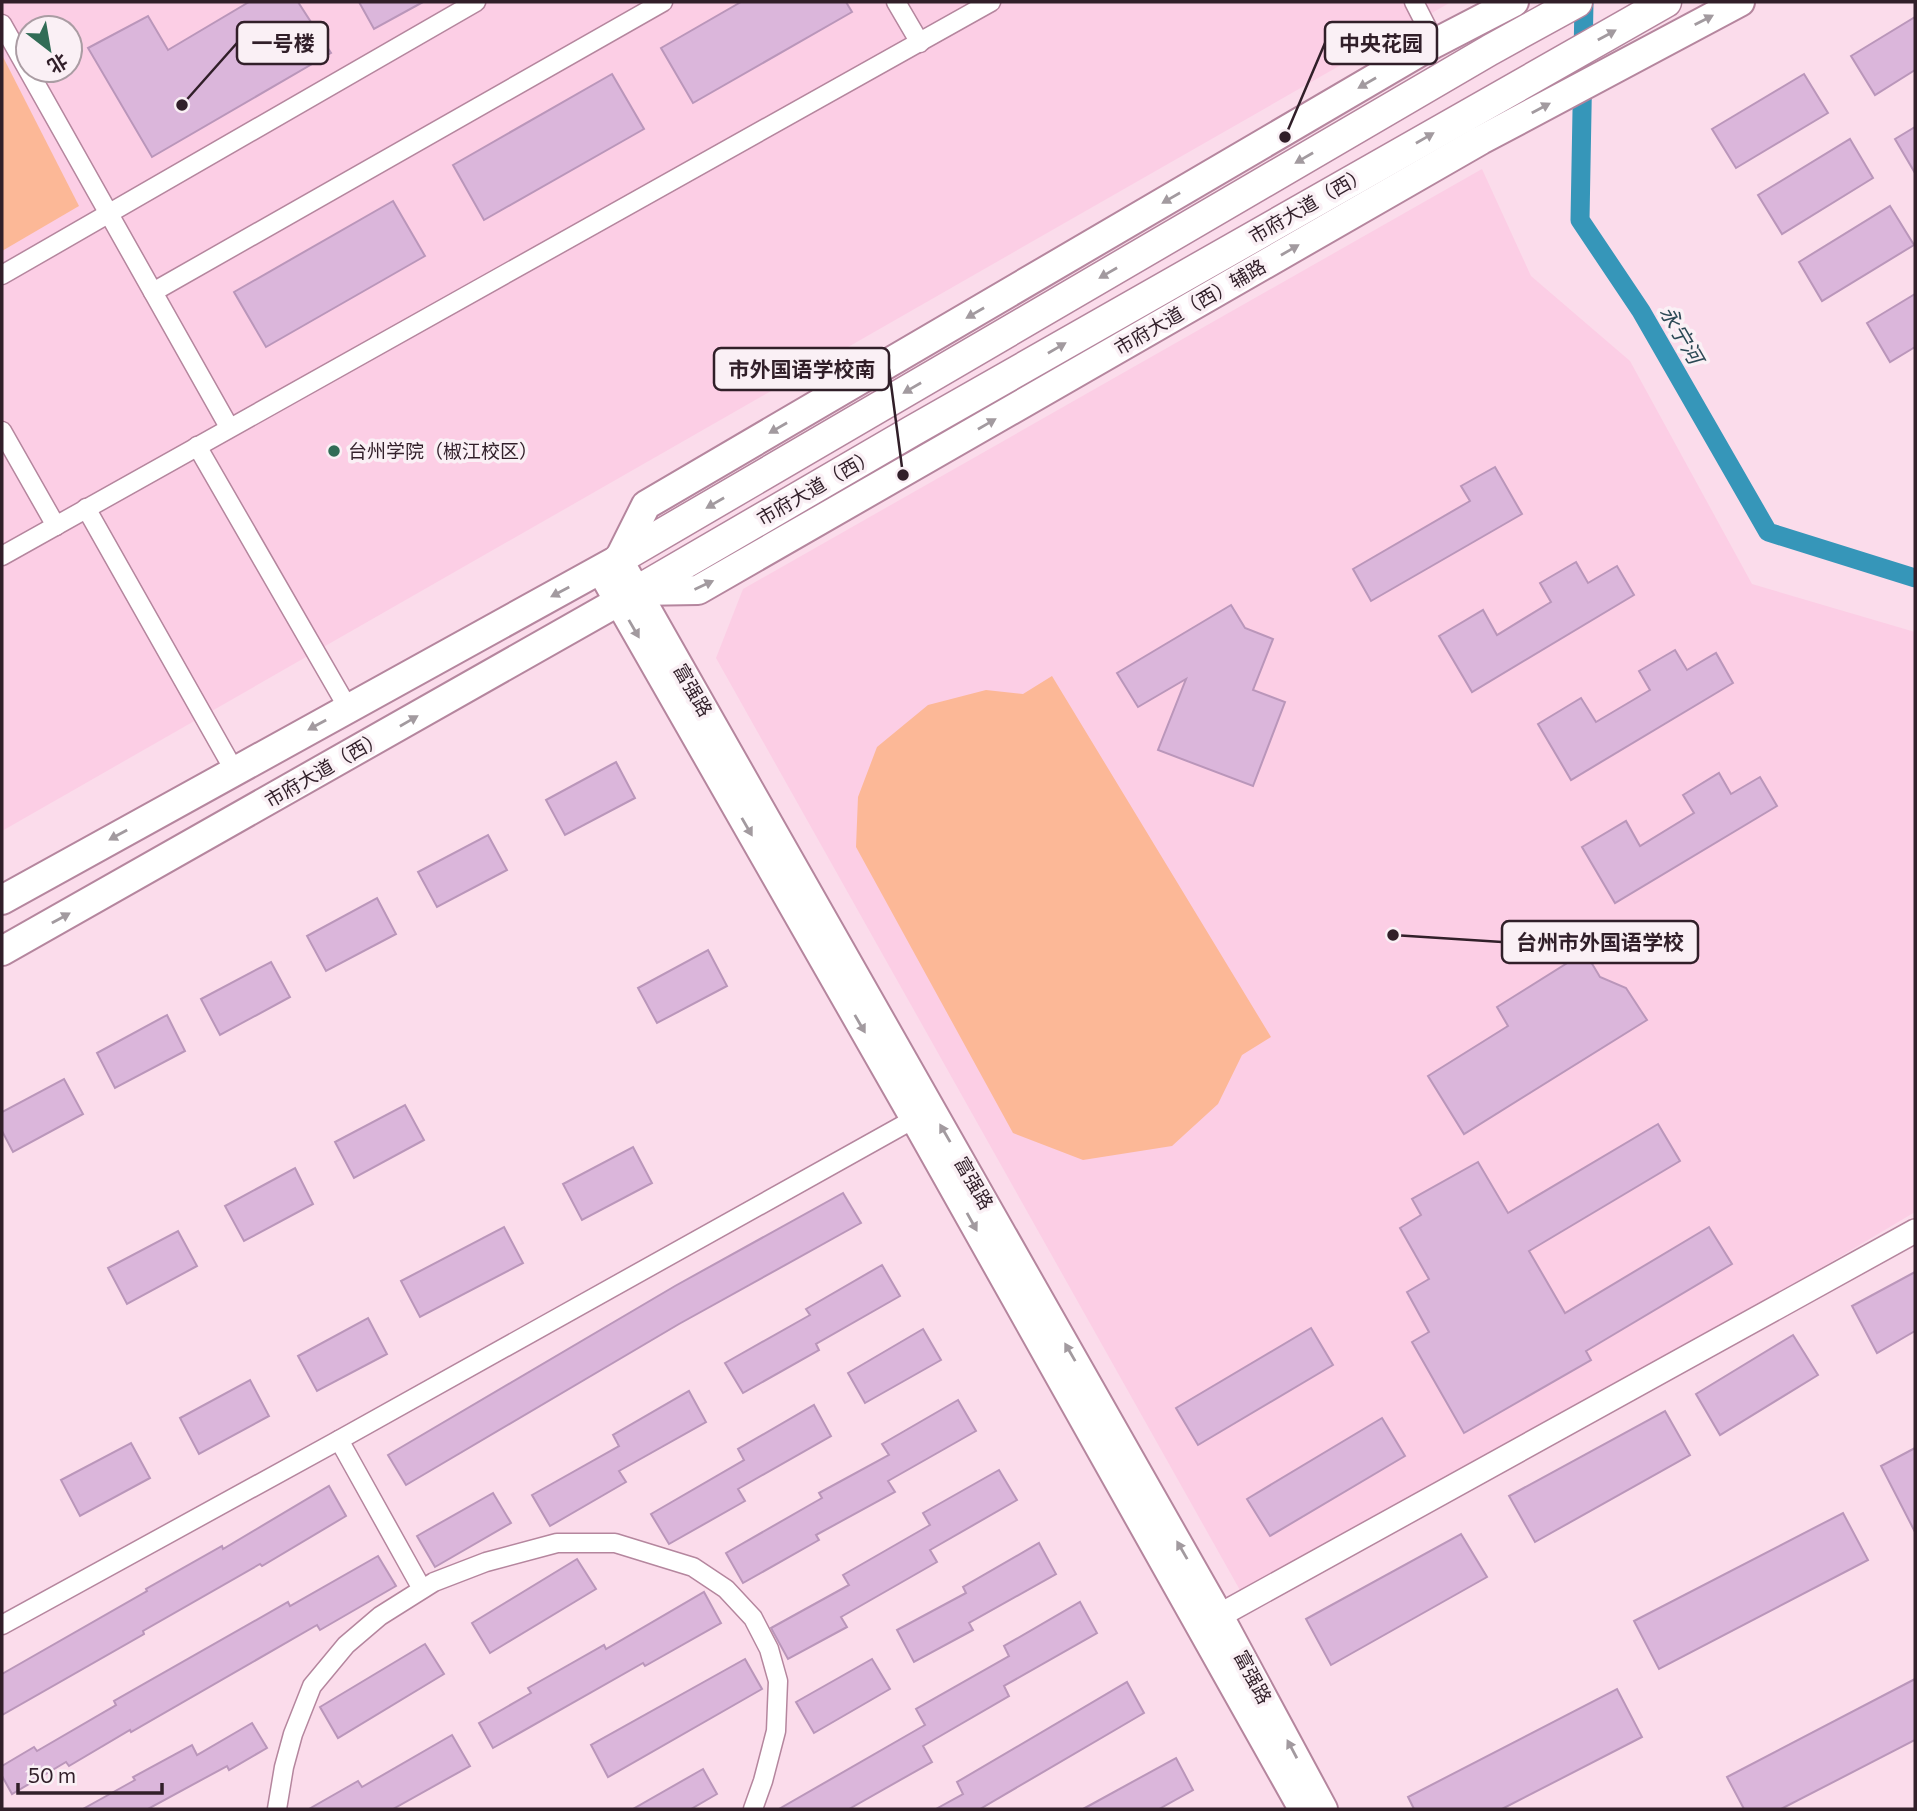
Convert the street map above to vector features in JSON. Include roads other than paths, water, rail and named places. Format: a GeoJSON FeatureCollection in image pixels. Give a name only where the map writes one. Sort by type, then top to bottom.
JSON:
{"type":"FeatureCollection","features":[{"type":"Feature","properties":{"kind":"highway","name":"市府大道（西）"},"geometry":{"type":"LineString","coordinates":[[610,565],[1490,50],[1577,2]]}},
{"type":"Feature","properties":{"kind":"highway","name":"市府大道（西）"},"geometry":{"type":"LineString","coordinates":[[628,597],[912,431],[1666,2]]}},
{"type":"Feature","properties":{"kind":"main road","name":"市府大道（西）辅路"},"geometry":{"type":"LineString","coordinates":[[628,597],[698,590],[1481,140],[1740,2]]}},
{"type":"Feature","properties":{"kind":"main road"},"geometry":{"type":"LineString","coordinates":[[610,565],[646,505],[1435,43],[1503,8]]}},
{"type":"Feature","properties":{"kind":"main road","name":"富强路"},"geometry":{"type":"LineString","coordinates":[[610,565],[1210,1621],[1306,1805]]}},
{"type":"Feature","properties":{"kind":"main road","name":"市府大道（西）"},"geometry":{"type":"LineString","coordinates":[[2,900],[610,565]]}},
{"type":"Feature","properties":{"kind":"main road","name":"富强路"},"geometry":{"type":"LineString","coordinates":[[628,597],[915,1119],[1210,1621]]}},
{"type":"Feature","properties":{"kind":"main road","name":"市府大道（西）"},"geometry":{"type":"LineString","coordinates":[[2,951],[628,597]]}},
{"type":"Feature","properties":{"kind":"street"},"geometry":{"type":"LineString","coordinates":[[2,275],[476,2]]}},
{"type":"Feature","properties":{"kind":"street"},"geometry":{"type":"LineString","coordinates":[[153,292],[663,2]]}},
{"type":"Feature","properties":{"kind":"street"},"geometry":{"type":"LineString","coordinates":[[896,2],[920,43]]}},
{"type":"Feature","properties":{"kind":"street"},"geometry":{"type":"LineString","coordinates":[[2,556],[991,2]]}},
{"type":"Feature","properties":{"kind":"street"},"geometry":{"type":"LineString","coordinates":[[1414,2],[1435,43]]}},
{"type":"Feature","properties":{"kind":"street"},"geometry":{"type":"LineString","coordinates":[[2,24],[229,427]]}},
{"type":"Feature","properties":{"kind":"street"},"geometry":{"type":"LineString","coordinates":[[2,431],[56,526]]}},
{"type":"Feature","properties":{"kind":"street"},"geometry":{"type":"LineString","coordinates":[[197,446],[348,708]]}},
{"type":"Feature","properties":{"kind":"street"},"geometry":{"type":"LineString","coordinates":[[86,508],[234,770]]}},
{"type":"Feature","properties":{"kind":"street"},"geometry":{"type":"LineString","coordinates":[[2,1625],[915,1119]]}},
{"type":"Feature","properties":{"kind":"street"},"geometry":{"type":"LineString","coordinates":[[1210,1621],[1915,1231]]}},
{"type":"Feature","properties":{"kind":"street"},"geometry":{"type":"LineString","coordinates":[[339,1440],[422,1589]]}},
{"type":"Feature","properties":{"kind":"street"},"geometry":{"type":"LineString","coordinates":[[277,1809],[293,1734],[312,1686],[346,1645],[380,1616],[422,1589],[486,1562],[558,1543],[615,1543],[693,1567],[726,1589],[753,1618],[769,1649],[778,1681],[776,1731],[753,1809]]}},
{"type":"Feature","properties":{"kind":"waterway","name":"永宁河"},"geometry":{"type":"LineString","coordinates":[[1584,2],[1580,220],[1641,311],[1768,532],[1915,578]]}},
{"type":"Feature","properties":{"kind":"place","name":"一号楼"},"geometry":{"type":"Point","coordinates":[182,105]}},
{"type":"Feature","properties":{"kind":"place","name":"中央花园"},"geometry":{"type":"Point","coordinates":[1285,137]}},
{"type":"Feature","properties":{"kind":"place","name":"台州学院（椒江校区）"},"geometry":{"type":"Point","coordinates":[334,451]}},
{"type":"Feature","properties":{"kind":"place","name":"市外国语学校南"},"geometry":{"type":"Point","coordinates":[903,475]}},
{"type":"Feature","properties":{"kind":"place","name":"台州市外国语学校"},"geometry":{"type":"Point","coordinates":[1393,935]}}]}
